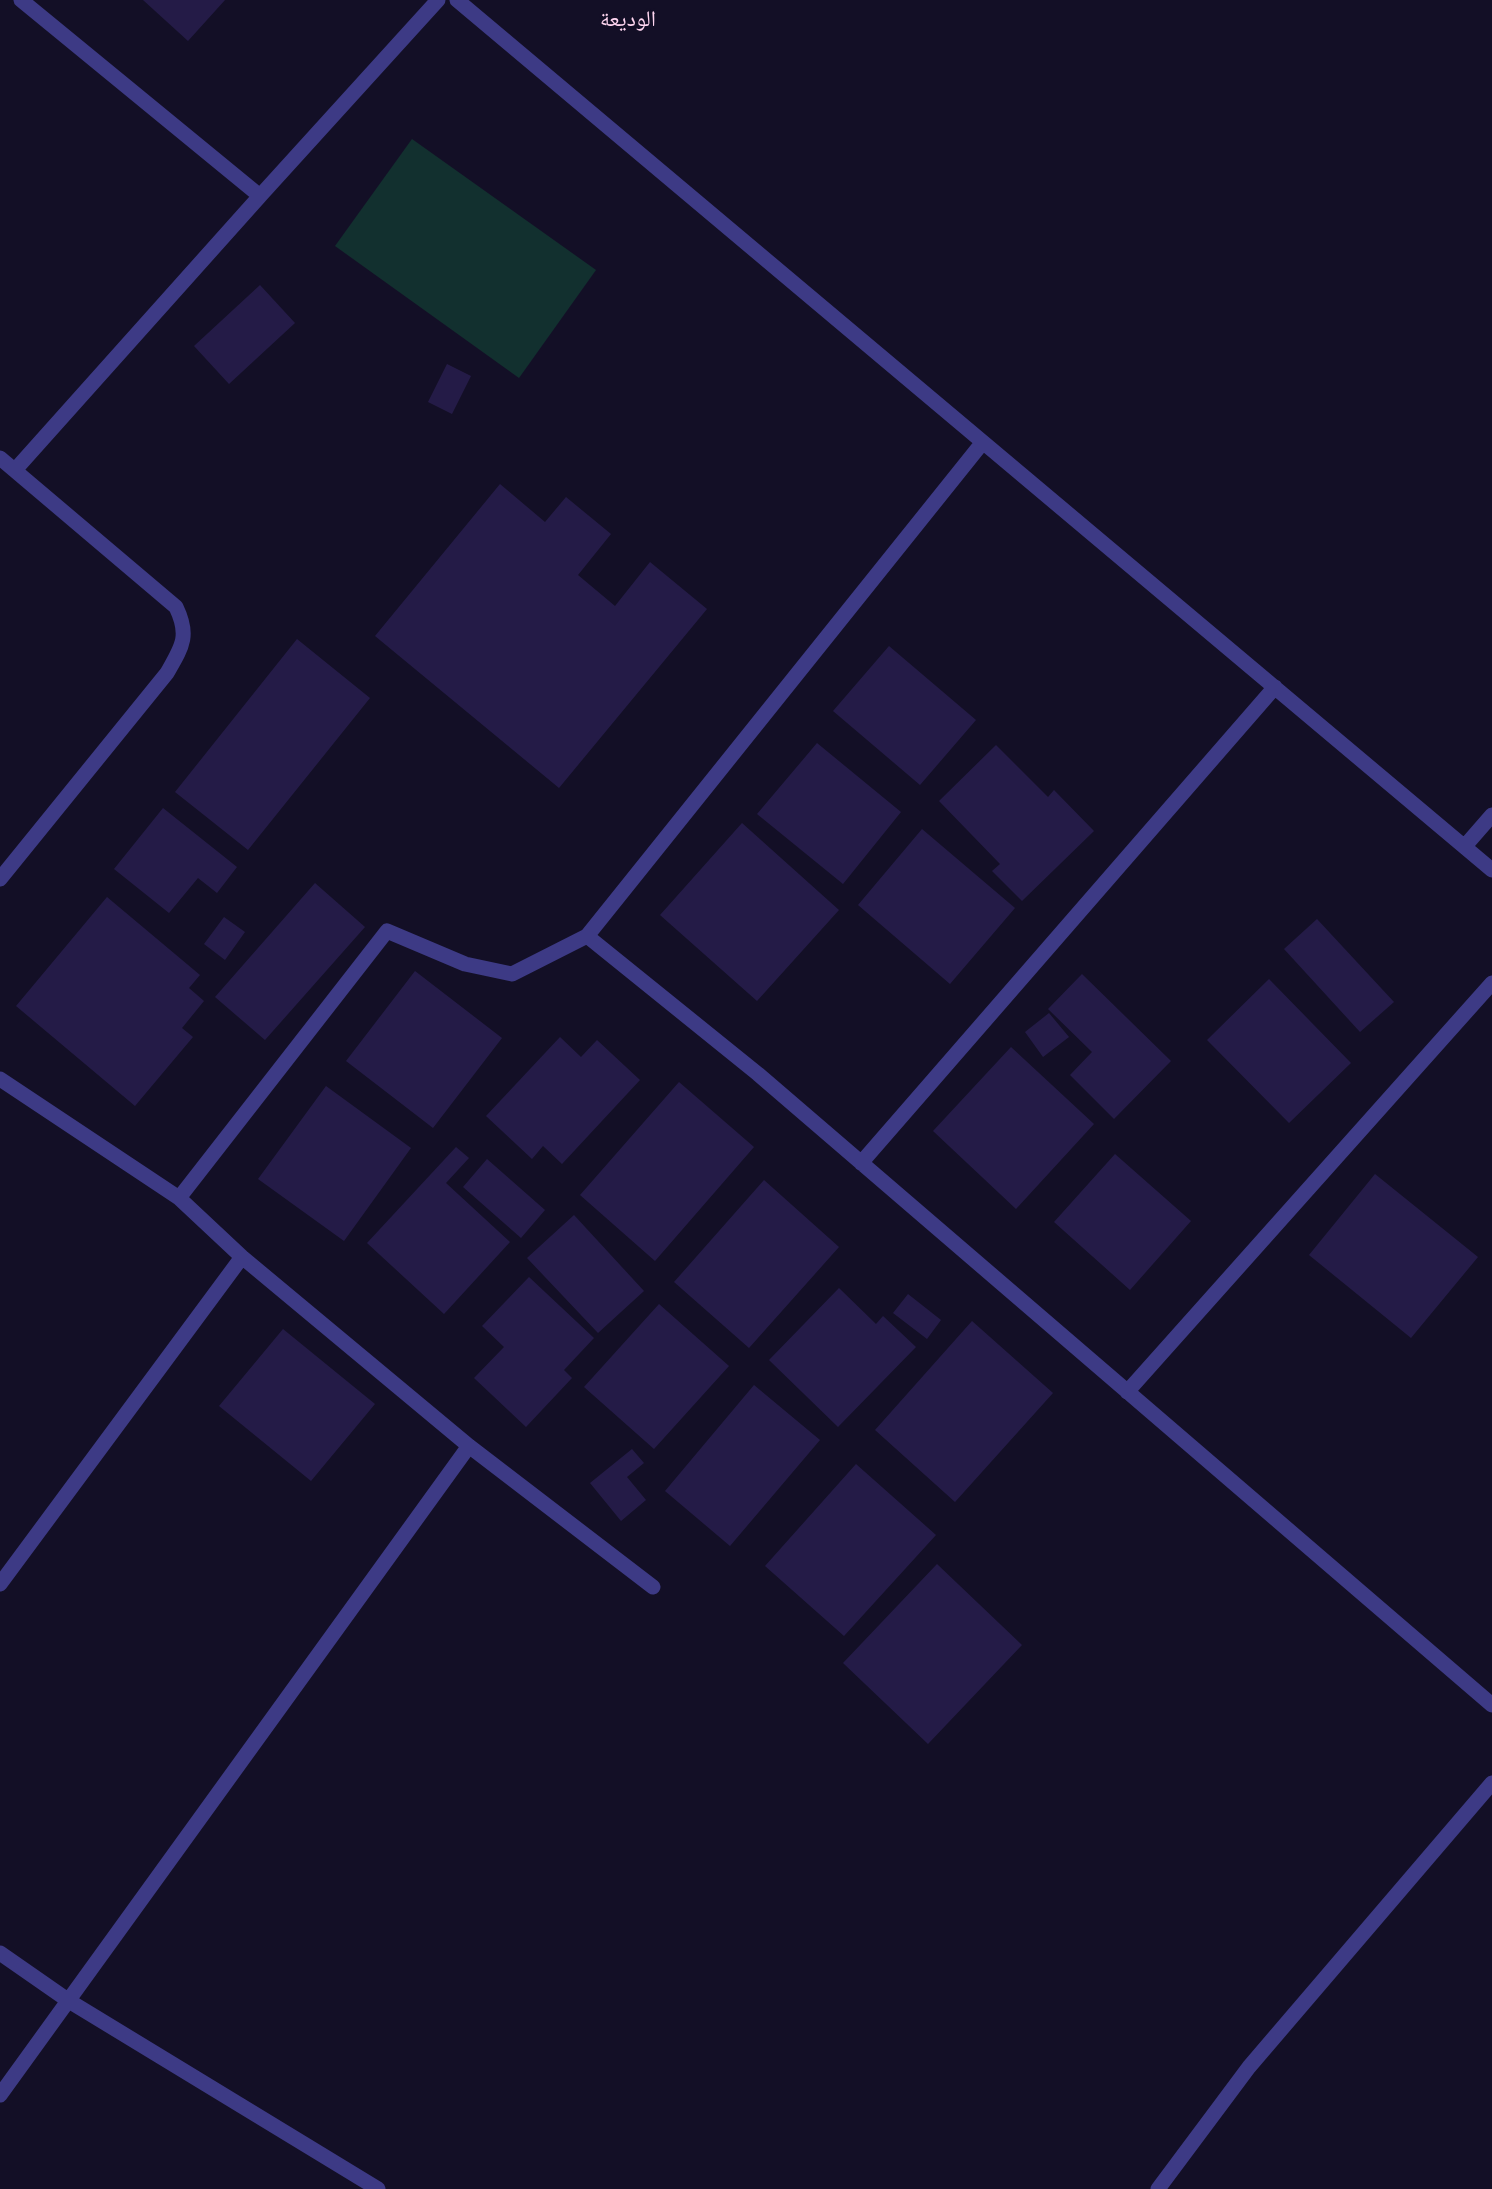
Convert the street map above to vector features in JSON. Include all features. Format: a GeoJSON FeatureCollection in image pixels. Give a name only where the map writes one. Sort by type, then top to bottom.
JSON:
{"type":"FeatureCollection","features":[{"type":"Feature","properties":{"kind":"street"},"geometry":{"type":"LineString","coordinates":[[21,0],[260,196]]}},
{"type":"Feature","properties":{"kind":"street"},"geometry":{"type":"LineString","coordinates":[[15,470],[438,0]]}},
{"type":"Feature","properties":{"kind":"street"},"geometry":{"type":"LineString","coordinates":[[458,0],[1492,870]]}},
{"type":"Feature","properties":{"kind":"street"},"geometry":{"type":"LineString","coordinates":[[179,1198],[387,931],[465,964],[512,974],[587,936],[983,442]]}},
{"type":"Feature","properties":{"kind":"street"},"geometry":{"type":"LineString","coordinates":[[0,458],[176,608],[184,624],[183,645],[168,673],[0,879]]}},
{"type":"Feature","properties":{"kind":"street"},"geometry":{"type":"LineString","coordinates":[[861,1163],[1275,687]]}},
{"type":"Feature","properties":{"kind":"street"},"geometry":{"type":"LineString","coordinates":[[1464,846],[1492,815]]}},
{"type":"Feature","properties":{"kind":"street"},"geometry":{"type":"LineString","coordinates":[[587,936],[758,1074],[1492,1705]]}},
{"type":"Feature","properties":{"kind":"street"},"geometry":{"type":"LineString","coordinates":[[1127,1392],[1492,983]]}},
{"type":"Feature","properties":{"kind":"street"},"geometry":{"type":"LineString","coordinates":[[0,1079],[179,1198],[242,1257],[469,1446],[653,1587]]}},
{"type":"Feature","properties":{"kind":"street"},"geometry":{"type":"LineString","coordinates":[[0,1584],[242,1257]]}},
{"type":"Feature","properties":{"kind":"street"},"geometry":{"type":"LineString","coordinates":[[0,2095],[469,1446]]}},
{"type":"Feature","properties":{"kind":"street"},"geometry":{"type":"LineString","coordinates":[[1158,2189],[1249,2067],[1492,1784]]}},
{"type":"Feature","properties":{"kind":"street"},"geometry":{"type":"LineString","coordinates":[[0,1953],[69,2001],[378,2189]]}},
{"type":"Feature","properties":{"kind":"green space"},"geometry":{"type":"Polygon","coordinates":[[[412,139],[596,270],[519,378],[335,246],[412,139]]]}},
{"type":"Feature","properties":{"kind":"building"},"geometry":{"type":"Polygon","coordinates":[[[143,0],[225,0],[188,41],[143,0]]]}},
{"type":"Feature","properties":{"kind":"building"},"geometry":{"type":"Polygon","coordinates":[[[260,285],[295,323],[229,384],[194,346],[260,285]]]}},
{"type":"Feature","properties":{"kind":"building"},"geometry":{"type":"Polygon","coordinates":[[[447,364],[471,376],[452,414],[428,402],[447,364]]]}},
{"type":"Feature","properties":{"kind":"building"},"geometry":{"type":"Polygon","coordinates":[[[500,484],[545,522],[566,497],[611,534],[578,575],[615,606],[650,562],[707,609],[559,788],[375,636],[500,484]]]}},
{"type":"Feature","properties":{"kind":"building"},"geometry":{"type":"Polygon","coordinates":[[[297,639],[370,698],[248,850],[175,792],[297,639]]]}},
{"type":"Feature","properties":{"kind":"building"},"geometry":{"type":"Polygon","coordinates":[[[889,646],[976,720],[920,785],[833,711],[889,646]]]}},
{"type":"Feature","properties":{"kind":"building"},"geometry":{"type":"Polygon","coordinates":[[[817,743],[901,812],[843,884],[757,814],[817,743]]]}},
{"type":"Feature","properties":{"kind":"building"},"geometry":{"type":"Polygon","coordinates":[[[996,745],[1048,797],[1054,790],[1094,831],[1022,901],[992,871],[1000,864],[939,801],[996,745]]]}},
{"type":"Feature","properties":{"kind":"building"},"geometry":{"type":"Polygon","coordinates":[[[163,808],[237,867],[217,893],[198,878],[169,913],[114,869],[163,808]]]}},
{"type":"Feature","properties":{"kind":"building"},"geometry":{"type":"Polygon","coordinates":[[[742,823],[839,910],[757,1001],[660,915],[742,823]]]}},
{"type":"Feature","properties":{"kind":"building"},"geometry":{"type":"Polygon","coordinates":[[[922,829],[1015,908],[950,984],[858,905],[922,829]]]}},
{"type":"Feature","properties":{"kind":"building"},"geometry":{"type":"Polygon","coordinates":[[[315,883],[365,927],[265,1040],[215,997],[315,883]]]}},
{"type":"Feature","properties":{"kind":"building"},"geometry":{"type":"Polygon","coordinates":[[[107,897],[200,975],[189,988],[204,1001],[182,1028],[193,1037],[135,1106],[16,1006],[107,897]]]}},
{"type":"Feature","properties":{"kind":"building"},"geometry":{"type":"Polygon","coordinates":[[[224,917],[245,932],[225,960],[204,944],[224,917]]]}},
{"type":"Feature","properties":{"kind":"building"},"geometry":{"type":"Polygon","coordinates":[[[1317,919],[1394,1002],[1360,1032],[1284,949],[1317,919]]]}},
{"type":"Feature","properties":{"kind":"building"},"geometry":{"type":"Polygon","coordinates":[[[415,971],[502,1038],[433,1128],[346,1061],[415,971]]]}},
{"type":"Feature","properties":{"kind":"building"},"geometry":{"type":"Polygon","coordinates":[[[1082,974],[1171,1061],[1114,1119],[1070,1075],[1092,1052],[1048,1009],[1082,974]]]}},
{"type":"Feature","properties":{"kind":"building"},"geometry":{"type":"Polygon","coordinates":[[[1269,979],[1351,1063],[1289,1123],[1207,1040],[1269,979]]]}},
{"type":"Feature","properties":{"kind":"building"},"geometry":{"type":"Polygon","coordinates":[[[1049,1013],[1069,1037],[1043,1057],[1025,1032],[1049,1013]]]}},
{"type":"Feature","properties":{"kind":"building"},"geometry":{"type":"Polygon","coordinates":[[[560,1037],[581,1057],[597,1040],[640,1080],[562,1164],[543,1146],[532,1159],[486,1116],[560,1037]]]}},
{"type":"Feature","properties":{"kind":"building"},"geometry":{"type":"Polygon","coordinates":[[[1011,1047],[1094,1124],[1016,1209],[933,1131],[1011,1047]]]}},
{"type":"Feature","properties":{"kind":"building"},"geometry":{"type":"Polygon","coordinates":[[[679,1082],[754,1147],[655,1261],[580,1195],[679,1082]]]}},
{"type":"Feature","properties":{"kind":"building"},"geometry":{"type":"Polygon","coordinates":[[[326,1086],[411,1148],[344,1241],[258,1179],[326,1086]]]}},
{"type":"Feature","properties":{"kind":"building"},"geometry":{"type":"Polygon","coordinates":[[[456,1147],[469,1158],[446,1183],[510,1242],[444,1314],[367,1243],[456,1147]]]}},
{"type":"Feature","properties":{"kind":"building"},"geometry":{"type":"Polygon","coordinates":[[[1115,1154],[1191,1221],[1130,1290],[1054,1222],[1115,1154]]]}},
{"type":"Feature","properties":{"kind":"building"},"geometry":{"type":"Polygon","coordinates":[[[487,1159],[545,1210],[521,1238],[463,1187],[487,1159]]]}},
{"type":"Feature","properties":{"kind":"building"},"geometry":{"type":"Polygon","coordinates":[[[1375,1174],[1478,1257],[1411,1338],[1309,1255],[1375,1174]]]}},
{"type":"Feature","properties":{"kind":"building"},"geometry":{"type":"Polygon","coordinates":[[[764,1180],[839,1247],[749,1348],[674,1282],[764,1180]]]}},
{"type":"Feature","properties":{"kind":"building"},"geometry":{"type":"Polygon","coordinates":[[[574,1215],[644,1291],[598,1333],[527,1258],[574,1215]]]}},
{"type":"Feature","properties":{"kind":"building"},"geometry":{"type":"Polygon","coordinates":[[[529,1277],[594,1338],[564,1370],[572,1378],[526,1427],[474,1378],[504,1347],[482,1326],[529,1277]]]}},
{"type":"Feature","properties":{"kind":"building"},"geometry":{"type":"Polygon","coordinates":[[[839,1288],[876,1324],[883,1316],[916,1347],[838,1427],[769,1360],[839,1288]]]}},
{"type":"Feature","properties":{"kind":"building"},"geometry":{"type":"Polygon","coordinates":[[[908,1294],[941,1320],[927,1339],[893,1313],[908,1294]]]}},
{"type":"Feature","properties":{"kind":"building"},"geometry":{"type":"Polygon","coordinates":[[[659,1304],[729,1366],[654,1449],[584,1387],[659,1304]]]}},
{"type":"Feature","properties":{"kind":"building"},"geometry":{"type":"Polygon","coordinates":[[[972,1321],[1053,1393],[955,1502],[875,1430],[972,1321]]]}},
{"type":"Feature","properties":{"kind":"building"},"geometry":{"type":"Polygon","coordinates":[[[283,1329],[375,1404],[311,1481],[219,1406],[283,1329]]]}},
{"type":"Feature","properties":{"kind":"building"},"geometry":{"type":"Polygon","coordinates":[[[754,1385],[820,1440],[730,1546],[665,1491],[754,1385]]]}},
{"type":"Feature","properties":{"kind":"building"},"geometry":{"type":"Polygon","coordinates":[[[632,1449],[644,1463],[627,1477],[646,1500],[621,1521],[590,1483],[632,1449]]]}},
{"type":"Feature","properties":{"kind":"building"},"geometry":{"type":"Polygon","coordinates":[[[856,1464],[936,1535],[844,1636],[765,1566],[856,1464]]]}},
{"type":"Feature","properties":{"kind":"building"},"geometry":{"type":"Polygon","coordinates":[[[937,1564],[1022,1645],[928,1744],[843,1663],[937,1564]]]}},
{"type":"Feature","properties":{"kind":"district","name":"الوديعة"},"geometry":{"type":"Point","coordinates":[628,20]}}]}
